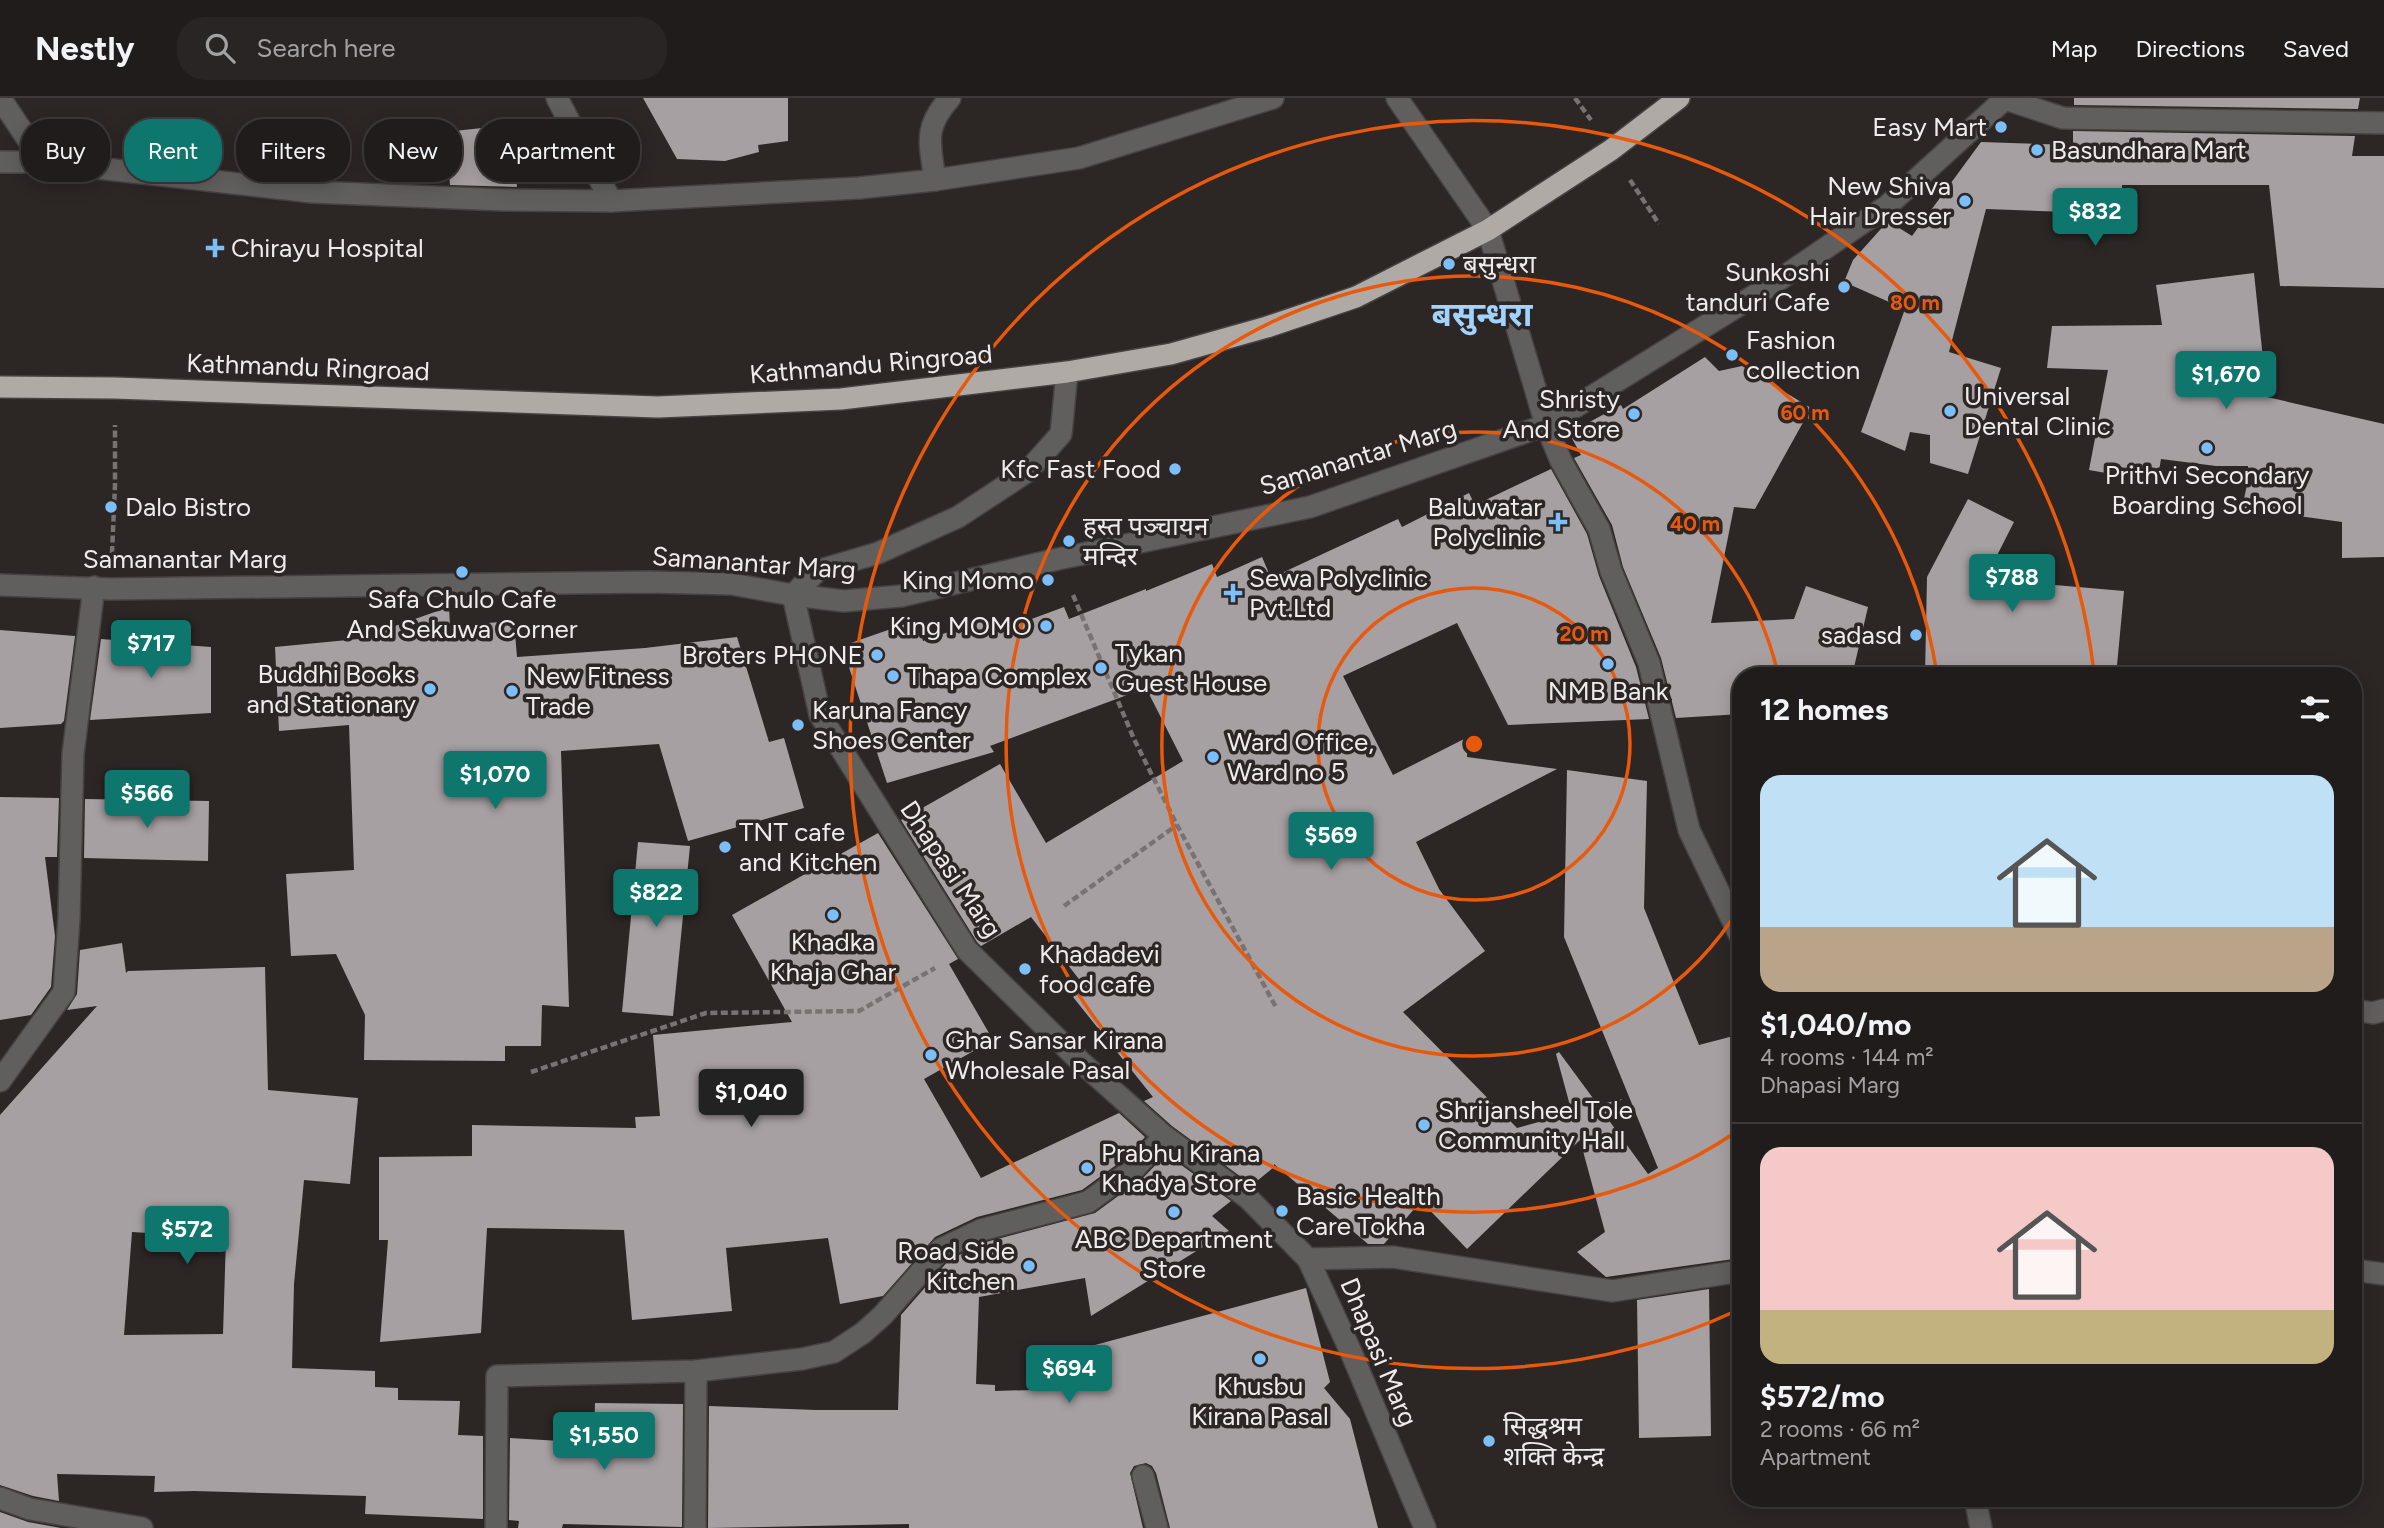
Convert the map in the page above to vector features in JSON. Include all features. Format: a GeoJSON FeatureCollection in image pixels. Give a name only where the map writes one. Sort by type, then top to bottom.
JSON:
{"type":"FeatureCollection","features":[{"type":"Feature","properties":{"kind":"highway","name":"Kathmandu Ringroad"},"geometry":{"type":"LineString","coordinates":[[0,387],[114,388],[658,407],[841,399],[1067,372],[1171,354],[1267,327],[1356,297],[1488,230],[1611,150],[1679,98]]}},
{"type":"Feature","properties":{"kind":"street"},"geometry":{"type":"LineString","coordinates":[[0,98],[21,129]]}},
{"type":"Feature","properties":{"kind":"street"},"geometry":{"type":"LineString","coordinates":[[557,98],[611,201]]}},
{"type":"Feature","properties":{"kind":"street"},"geometry":{"type":"LineString","coordinates":[[935,180],[929,135],[939,111],[950,98]]}},
{"type":"Feature","properties":{"kind":"street"},"geometry":{"type":"LineString","coordinates":[[110,169],[312,192],[504,200],[611,201],[859,188],[935,180],[1079,158],[1273,98]]}},
{"type":"Feature","properties":{"kind":"street"},"geometry":{"type":"LineString","coordinates":[[1397,98],[1488,230],[1546,425],[1561,461],[1599,529],[1611,571],[1649,663],[1689,830],[1732,919]]}},
{"type":"Feature","properties":{"kind":"street"},"geometry":{"type":"LineString","coordinates":[[2004,99],[2063,118],[2384,123]]}},
{"type":"Feature","properties":{"kind":"street","name":"Samanantar Marg"},"geometry":{"type":"LineString","coordinates":[[0,584],[94,587],[649,582],[731,584],[844,601],[901,596],[1058,559],[1310,507],[1546,425],[1773,284],[1887,206],[2004,99]]}},
{"type":"Feature","properties":{"kind":"street"},"geometry":{"type":"LineString","coordinates":[[0,162],[21,162]]}},
{"type":"Feature","properties":{"kind":"street"},"geometry":{"type":"LineString","coordinates":[[793,595],[817,571],[878,553],[958,517],[1028,471],[1061,435],[1067,372]]}},
{"type":"Feature","properties":{"kind":"street"},"geometry":{"type":"LineString","coordinates":[[0,1082],[64,992],[69,918],[73,754],[94,587]]}},
{"type":"Feature","properties":{"kind":"street","name":"Dhapasi Marg"},"geometry":{"type":"LineString","coordinates":[[793,595],[820,715],[967,950],[1082,1063],[1164,1136],[1248,1198],[1308,1259],[1351,1352],[1425,1528]]}},
{"type":"Feature","properties":{"kind":"street"},"geometry":{"type":"LineString","coordinates":[[2362,1011],[2373,1013],[2384,1010]]}},
{"type":"Feature","properties":{"kind":"street"},"geometry":{"type":"LineString","coordinates":[[496,1528],[497,1376],[696,1371],[802,1359],[834,1352],[863,1334],[883,1315],[941,1249],[981,1230],[1088,1202],[1136,1167],[1164,1136]]}},
{"type":"Feature","properties":{"kind":"street"},"geometry":{"type":"LineString","coordinates":[[1308,1259],[1393,1257],[1612,1291],[1732,1272]]}},
{"type":"Feature","properties":{"kind":"street"},"geometry":{"type":"LineString","coordinates":[[2362,1271],[2384,1274]]}},
{"type":"Feature","properties":{"kind":"street"},"geometry":{"type":"LineString","coordinates":[[695,1528],[696,1371]]}},
{"type":"Feature","properties":{"kind":"street"},"geometry":{"type":"LineString","coordinates":[[1143,1476],[1157,1528]]}},
{"type":"Feature","properties":{"kind":"street"},"geometry":{"type":"LineString","coordinates":[[0,1498],[30,1509],[142,1528]]}},
{"type":"Feature","properties":{"kind":"street"},"geometry":{"type":"LineString","coordinates":[[1977,1507],[1981,1528]]}},
{"type":"Feature","properties":{"kind":"path"},"geometry":{"type":"LineString","coordinates":[[112,563],[116,485],[114,388]]}},
{"type":"Feature","properties":{"kind":"path"},"geometry":{"type":"LineString","coordinates":[[1058,559],[1134,738],[1177,825],[1277,1009]]}},
{"type":"Feature","properties":{"kind":"path"},"geometry":{"type":"LineString","coordinates":[[1065,906],[1177,825]]}},
{"type":"Feature","properties":{"kind":"path"},"geometry":{"type":"LineString","coordinates":[[531,1072],[706,1013],[859,1011],[967,950]]}},
{"type":"Feature","properties":{"kind":"building"},"geometry":{"type":"Polygon","coordinates":[[[643,98],[788,98],[788,141],[758,145],[759,152],[725,161],[677,159],[643,98]]]}},
{"type":"Feature","properties":{"kind":"building"},"geometry":{"type":"Polygon","coordinates":[[[2074,98],[2360,98],[2358,109],[2074,105],[2074,98]]]}},
{"type":"Feature","properties":{"kind":"building"},"geometry":{"type":"Polygon","coordinates":[[[476,129],[476,182],[517,182],[517,187],[450,185],[450,182],[462,182],[462,130],[476,129]]]}},
{"type":"Feature","properties":{"kind":"building"},"geometry":{"type":"Polygon","coordinates":[[[2073,131],[2355,136],[2352,156],[2384,156],[2384,288],[2280,286],[2269,185],[2122,185],[2121,214],[1986,209],[1949,352],[2001,368],[1968,474],[1930,463],[1930,435],[1910,432],[1905,451],[1861,432],[1905,309],[1844,282],[1853,260],[1888,221],[1912,236],[1981,142],[2073,145],[2073,131]]]}},
{"type":"Feature","properties":{"kind":"building"},"geometry":{"type":"Polygon","coordinates":[[[2254,273],[2267,397],[2384,424],[2384,557],[2342,558],[2342,522],[2242,508],[2250,471],[2248,466],[2216,466],[2161,459],[2157,482],[2089,470],[2108,370],[2047,368],[2052,326],[2162,325],[2156,285],[2254,273]]]}},
{"type":"Feature","properties":{"kind":"building"},"geometry":{"type":"Polygon","coordinates":[[[1705,357],[1719,371],[1742,366],[1811,408],[1755,509],[1734,507],[1711,623],[1794,619],[1806,586],[1868,607],[1854,667],[1732,667],[1732,715],[1676,718],[1661,658],[1623,567],[1612,525],[1574,458],[1581,455],[1569,433],[1621,405],[1623,409],[1705,357]]]}},
{"type":"Feature","properties":{"kind":"building"},"geometry":{"type":"Polygon","coordinates":[[[1551,469],[1587,534],[1599,576],[1636,667],[1649,719],[1508,725],[1457,623],[1343,676],[1393,775],[1468,737],[1467,757],[1557,769],[1416,842],[1439,889],[1485,951],[1403,1012],[1517,1128],[1572,1113],[1556,1054],[1559,1052],[1598,1105],[1622,1099],[1605,1115],[1648,1174],[1658,1168],[1564,937],[1567,770],[1647,781],[1644,908],[1699,1045],[1732,1036],[1732,1259],[1606,1277],[1577,1252],[1605,1232],[1580,1140],[1467,1249],[1421,1201],[1384,1244],[1368,1244],[1274,1164],[1274,1167],[1252,1185],[1172,1126],[1144,1101],[1153,1097],[1073,997],[1085,987],[1031,917],[981,946],[977,942],[901,820],[1000,764],[1046,843],[1183,761],[1146,688],[990,746],[994,752],[887,783],[842,646],[917,620],[923,641],[982,620],[988,635],[1064,607],[1069,619],[1212,564],[1217,577],[1262,557],[1271,578],[1398,519],[1402,527],[1469,493],[1475,505],[1551,469]]]}},
{"type":"Feature","properties":{"kind":"building"},"geometry":{"type":"Polygon","coordinates":[[[1968,499],[2014,522],[1985,579],[2124,591],[2117,667],[1925,667],[1927,577],[1968,499]]]}},
{"type":"Feature","properties":{"kind":"building"},"geometry":{"type":"Polygon","coordinates":[[[449,607],[450,626],[514,621],[517,657],[645,648],[737,637],[769,742],[784,738],[804,808],[688,841],[659,744],[561,751],[569,1007],[542,1005],[541,1046],[505,1046],[505,1061],[364,1060],[365,1015],[336,954],[291,956],[286,874],[354,870],[349,725],[279,731],[275,647],[358,639],[449,607]]]}},
{"type":"Feature","properties":{"kind":"building"},"geometry":{"type":"Polygon","coordinates":[[[0,630],[75,636],[64,721],[61,724],[0,728],[0,630]]]}},
{"type":"Feature","properties":{"kind":"building"},"geometry":{"type":"Polygon","coordinates":[[[101,639],[211,647],[211,713],[90,720],[101,639]]]}},
{"type":"Feature","properties":{"kind":"building"},"geometry":{"type":"Polygon","coordinates":[[[0,797],[59,798],[57,857],[45,857],[55,936],[51,987],[31,1015],[0,1020],[0,797]]]}},
{"type":"Feature","properties":{"kind":"building"},"geometry":{"type":"Polygon","coordinates":[[[85,799],[209,801],[208,861],[84,858],[85,799]]]}},
{"type":"Feature","properties":{"kind":"building"},"geometry":{"type":"Polygon","coordinates":[[[878,833],[958,959],[949,964],[993,1040],[924,1079],[981,1178],[1119,1113],[1145,1137],[1127,1157],[1082,1190],[977,1217],[935,1237],[883,1296],[840,1304],[828,1238],[726,1248],[732,1311],[632,1320],[624,1230],[487,1228],[481,1333],[380,1342],[388,1240],[379,1240],[379,1157],[472,1156],[472,1125],[636,1128],[635,1117],[660,1116],[653,1035],[792,1022],[732,915],[878,833]]]}},
{"type":"Feature","properties":{"kind":"building"},"geometry":{"type":"Polygon","coordinates":[[[638,842],[690,846],[673,1016],[622,1012],[638,842]]]}},
{"type":"Feature","properties":{"kind":"building"},"geometry":{"type":"Polygon","coordinates":[[[122,943],[126,973],[265,967],[268,1090],[358,1098],[350,1184],[304,1180],[294,1284],[292,1368],[375,1371],[375,1387],[398,1388],[398,1400],[460,1401],[458,1435],[483,1436],[483,1519],[365,1514],[366,1496],[154,1492],[155,1476],[57,1474],[59,1501],[0,1485],[0,1115],[97,1006],[67,1010],[77,994],[80,950],[122,943]],[[132,1232],[124,1335],[223,1334],[226,1238],[132,1232]]]}},
{"type":"Feature","properties":{"kind":"building"},"geometry":{"type":"Polygon","coordinates":[[[1166,1154],[1231,1201],[1212,1216],[1229,1231],[1091,1316],[1085,1278],[979,1297],[976,1384],[995,1385],[995,1391],[1102,1388],[1095,1345],[1306,1288],[1330,1382],[1324,1388],[1350,1419],[1378,1528],[1170,1528],[1156,1473],[1152,1466],[1146,1463],[1134,1466],[1130,1473],[1143,1528],[909,1528],[909,1524],[708,1528],[709,1406],[898,1410],[901,1315],[949,1260],[986,1242],[1095,1213],[1144,1177],[1166,1154]]]}},
{"type":"Feature","properties":{"kind":"building"},"geometry":{"type":"Polygon","coordinates":[[[1709,1289],[1711,1436],[1639,1438],[1637,1300],[1709,1289]]]}},
{"type":"Feature","properties":{"kind":"building"},"geometry":{"type":"Polygon","coordinates":[[[595,1403],[683,1404],[682,1527],[563,1524],[562,1528],[518,1528],[519,1521],[509,1520],[510,1438],[594,1443],[595,1403]]]}},
{"type":"Feature","properties":{"kind":"building"},"geometry":{"type":"Polygon","coordinates":[[[0,1512],[28,1522],[61,1528],[0,1528],[0,1512]]]}},
{"type":"Feature","properties":{"kind":"place","name":"Easy Mart"},"geometry":{"type":"Point","coordinates":[2001,127]}},
{"type":"Feature","properties":{"kind":"place","name":"Basundhara Mart"},"geometry":{"type":"Point","coordinates":[2037,150]}},
{"type":"Feature","properties":{"kind":"place","name":"New Shiva Hair Dresser"},"geometry":{"type":"Point","coordinates":[1965,201]}},
{"type":"Feature","properties":{"kind":"place","name":"Chirayu Hospital"},"geometry":{"type":"Point","coordinates":[215,248]}},
{"type":"Feature","properties":{"kind":"place","name":"बसुन्धरा"},"geometry":{"type":"Point","coordinates":[1449,264]}},
{"type":"Feature","properties":{"kind":"place","name":"Sunkoshi tanduri Cafe"},"geometry":{"type":"Point","coordinates":[1844,287]}},
{"type":"Feature","properties":{"kind":"place","name":"Fashion collection"},"geometry":{"type":"Point","coordinates":[1732,355]}},
{"type":"Feature","properties":{"kind":"place","name":"Universal Dental Clinic"},"geometry":{"type":"Point","coordinates":[1950,411]}},
{"type":"Feature","properties":{"kind":"place","name":"Shristy And Store"},"geometry":{"type":"Point","coordinates":[1634,414]}},
{"type":"Feature","properties":{"kind":"place","name":"Prithvi Secondary Boarding School"},"geometry":{"type":"Point","coordinates":[2207,448]}},
{"type":"Feature","properties":{"kind":"place","name":"Kfc Fast Food"},"geometry":{"type":"Point","coordinates":[1175,469]}},
{"type":"Feature","properties":{"kind":"place","name":"Dalo Bistro"},"geometry":{"type":"Point","coordinates":[111,507]}},
{"type":"Feature","properties":{"kind":"place","name":"Baluwatar Polyclinic"},"geometry":{"type":"Point","coordinates":[1558,522]}},
{"type":"Feature","properties":{"kind":"place","name":"हस्त पञ्चायन मन्दिर"},"geometry":{"type":"Point","coordinates":[1069,541]}},
{"type":"Feature","properties":{"kind":"place","name":"Safa Chulo Cafe And Sekuwa Corner"},"geometry":{"type":"Point","coordinates":[462,572]}},
{"type":"Feature","properties":{"kind":"place","name":"King Momo"},"geometry":{"type":"Point","coordinates":[1048,580]}},
{"type":"Feature","properties":{"kind":"place","name":"Sewa Polyclinic Pvt.Ltd"},"geometry":{"type":"Point","coordinates":[1233,593]}},
{"type":"Feature","properties":{"kind":"place","name":"King MOMO"},"geometry":{"type":"Point","coordinates":[1046,626]}},
{"type":"Feature","properties":{"kind":"place","name":"sadasd"},"geometry":{"type":"Point","coordinates":[1916,635]}},
{"type":"Feature","properties":{"kind":"place","name":"Broters PHONE"},"geometry":{"type":"Point","coordinates":[877,655]}},
{"type":"Feature","properties":{"kind":"place","name":"NMB Bank"},"geometry":{"type":"Point","coordinates":[1608,664]}},
{"type":"Feature","properties":{"kind":"place","name":"Tykan Guest House"},"geometry":{"type":"Point","coordinates":[1101,668]}},
{"type":"Feature","properties":{"kind":"place","name":"Thapa Complex"},"geometry":{"type":"Point","coordinates":[893,676]}},
{"type":"Feature","properties":{"kind":"place","name":"Buddhi Books and Stationary"},"geometry":{"type":"Point","coordinates":[430,689]}},
{"type":"Feature","properties":{"kind":"place","name":"New Fitness Trade"},"geometry":{"type":"Point","coordinates":[512,691]}},
{"type":"Feature","properties":{"kind":"place","name":"Karuna Fancy Shoes Center"},"geometry":{"type":"Point","coordinates":[798,725]}},
{"type":"Feature","properties":{"kind":"place","name":"Ward Office, Ward no 5"},"geometry":{"type":"Point","coordinates":[1213,757]}},
{"type":"Feature","properties":{"kind":"place","name":"TNT cafe and Kitchen"},"geometry":{"type":"Point","coordinates":[725,847]}},
{"type":"Feature","properties":{"kind":"place","name":"Khadka Khaja Ghar"},"geometry":{"type":"Point","coordinates":[833,915]}},
{"type":"Feature","properties":{"kind":"place","name":"Khadadevi food cafe"},"geometry":{"type":"Point","coordinates":[1025,969]}},
{"type":"Feature","properties":{"kind":"place","name":"Ghar Sansar Kirana Wholesale Pasal"},"geometry":{"type":"Point","coordinates":[931,1055]}},
{"type":"Feature","properties":{"kind":"place","name":"Shrijansheel Tole Community Hall"},"geometry":{"type":"Point","coordinates":[1424,1125]}},
{"type":"Feature","properties":{"kind":"place","name":"Prabhu Kirana Khadya Store"},"geometry":{"type":"Point","coordinates":[1087,1168]}},
{"type":"Feature","properties":{"kind":"place","name":"Basic Health Care Tokha"},"geometry":{"type":"Point","coordinates":[1282,1211]}},
{"type":"Feature","properties":{"kind":"place","name":"ABC Department Store"},"geometry":{"type":"Point","coordinates":[1174,1212]}},
{"type":"Feature","properties":{"kind":"place","name":"Road Side Kitchen"},"geometry":{"type":"Point","coordinates":[1029,1266]}},
{"type":"Feature","properties":{"kind":"place","name":"Khusbu Kirana Pasal"},"geometry":{"type":"Point","coordinates":[1260,1359]}},
{"type":"Feature","properties":{"kind":"place","name":"सिद्धश्रम शक्ति केन्द्र"},"geometry":{"type":"Point","coordinates":[1489,1441]}},
{"type":"Feature","properties":{"kind":"district","name":"बसुन्धरा"},"geometry":{"type":"Point","coordinates":[1482,314]}}]}
